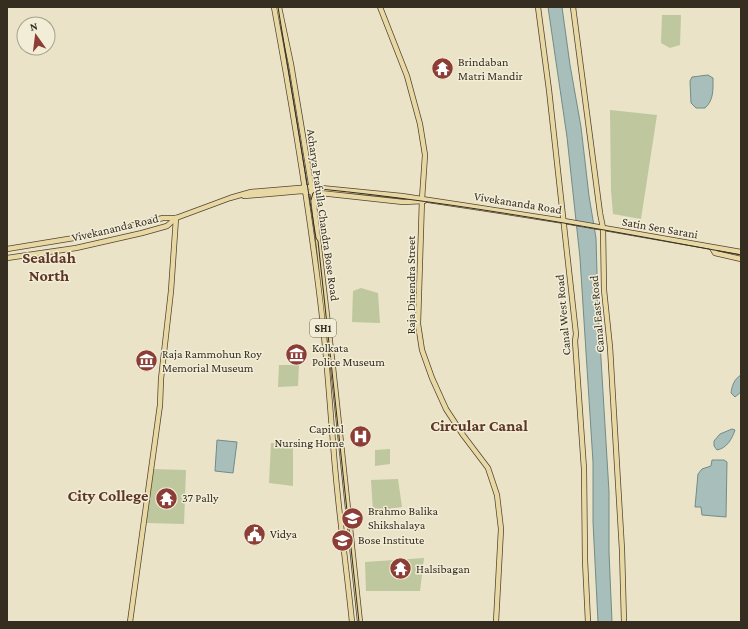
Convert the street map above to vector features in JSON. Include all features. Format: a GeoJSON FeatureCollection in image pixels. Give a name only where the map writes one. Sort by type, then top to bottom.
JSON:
{"type":"FeatureCollection","features":[{"type":"Feature","properties":{"kind":"main road","name":"Acharya Prafulla Chandra Bose Road"},"geometry":{"type":"LineString","coordinates":[[274,7],[290,89],[306,192],[326,351],[333,443],[352,622]]}},
{"type":"Feature","properties":{"kind":"main road","name":"Acharya Prafulla Chandra Bose Road"},"geometry":{"type":"LineString","coordinates":[[279,7],[316,187],[312,192],[333,367],[360,622]]}},
{"type":"Feature","properties":{"kind":"main road","name":"Raja Dinendra Street"},"geometry":{"type":"LineString","coordinates":[[380,7],[407,76],[420,124],[425,155],[418,324],[422,350],[432,378],[446,409],[463,435],[488,468],[497,495],[501,529],[496,622]]}},
{"type":"Feature","properties":{"kind":"main road","name":"Canal West Road"},"geometry":{"type":"LineString","coordinates":[[538,7],[549,90],[576,334],[575,341],[584,471],[585,560],[588,622]]}},
{"type":"Feature","properties":{"kind":"main road","name":"Canal East Road"},"geometry":{"type":"LineString","coordinates":[[572,7],[600,213],[604,228],[603,276],[607,330],[610,348],[622,543],[624,622]]}},
{"type":"Feature","properties":{"kind":"main road","name":"Vivekananda Road"},"geometry":{"type":"LineString","coordinates":[[7,249],[74,238],[163,218],[176,218],[230,198],[259,191],[316,187],[422,200]]}},
{"type":"Feature","properties":{"kind":"main road","name":"Vivekananda Road"},"geometry":{"type":"LineString","coordinates":[[240,196],[295,191],[402,202],[430,200],[604,228]]}},
{"type":"Feature","properties":{"kind":"main road","name":"Vivekananda Road"},"geometry":{"type":"LineString","coordinates":[[7,258],[76,248],[142,234],[167,226],[176,218]]}},
{"type":"Feature","properties":{"kind":"main road"},"geometry":{"type":"LineString","coordinates":[[130,622],[160,405],[161,379],[171,291],[176,218]]}},
{"type":"Feature","properties":{"kind":"main road","name":"Satin Sen Sarani"},"geometry":{"type":"LineString","coordinates":[[604,228],[741,252]]}},
{"type":"Feature","properties":{"kind":"main road","name":"Satin Sen Sarani"},"geometry":{"type":"LineString","coordinates":[[712,248],[715,253],[741,259]]}},
{"type":"Feature","properties":{"kind":"green space"},"geometry":{"type":"Polygon","coordinates":[[[662,15],[681,15],[680,45],[670,48],[661,43],[662,15]]]}},
{"type":"Feature","properties":{"kind":"green space"},"geometry":{"type":"Polygon","coordinates":[[[610,110],[657,115],[641,219],[613,214],[611,190],[610,110]]]}},
{"type":"Feature","properties":{"kind":"green space"},"geometry":{"type":"Polygon","coordinates":[[[361,288],[378,293],[380,323],[352,322],[353,291],[361,288]]]}},
{"type":"Feature","properties":{"kind":"green space"},"geometry":{"type":"Polygon","coordinates":[[[279,365],[299,365],[298,386],[278,387],[279,365]]]}},
{"type":"Feature","properties":{"kind":"green space"},"geometry":{"type":"Polygon","coordinates":[[[271,443],[293,445],[293,486],[269,483],[271,443]]]}},
{"type":"Feature","properties":{"kind":"green space"},"geometry":{"type":"Polygon","coordinates":[[[390,449],[390,464],[375,466],[375,450],[390,449]]]}},
{"type":"Feature","properties":{"kind":"green space"},"geometry":{"type":"Polygon","coordinates":[[[152,469],[186,470],[184,524],[146,523],[152,469]]]}},
{"type":"Feature","properties":{"kind":"green space"},"geometry":{"type":"Polygon","coordinates":[[[398,479],[402,507],[373,511],[371,480],[398,479]]]}},
{"type":"Feature","properties":{"kind":"green space"},"geometry":{"type":"Polygon","coordinates":[[[424,558],[420,591],[366,591],[365,562],[424,558]]]}},
{"type":"Feature","properties":{"kind":"water"},"geometry":{"type":"Polygon","coordinates":[[[548,7],[562,7],[581,127],[589,196],[596,238],[598,309],[609,492],[609,552],[612,622],[598,622],[593,522],[593,462],[580,258],[567,137],[548,7]]]}},
{"type":"Feature","properties":{"kind":"water"},"geometry":{"type":"Polygon","coordinates":[[[708,75],[713,78],[713,90],[710,101],[705,108],[696,108],[691,103],[690,81],[692,77],[708,75]]]}},
{"type":"Feature","properties":{"kind":"water"},"geometry":{"type":"Polygon","coordinates":[[[741,375],[741,392],[735,397],[731,393],[732,388],[735,381],[741,375]]]}},
{"type":"Feature","properties":{"kind":"water"},"geometry":{"type":"Polygon","coordinates":[[[732,429],[735,430],[729,443],[717,450],[714,446],[714,441],[720,434],[732,429]]]}},
{"type":"Feature","properties":{"kind":"water"},"geometry":{"type":"Polygon","coordinates":[[[217,440],[237,442],[233,473],[215,471],[217,440]]]}},
{"type":"Feature","properties":{"kind":"water"},"geometry":{"type":"Polygon","coordinates":[[[712,460],[724,460],[727,462],[726,517],[702,515],[701,507],[695,507],[698,474],[702,469],[711,466],[712,460]]]}},
{"type":"Feature","properties":{"kind":"tram line"},"geometry":{"type":"LineString","coordinates":[[278,7],[316,238],[318,241],[359,622]]}},
{"type":"Feature","properties":{"kind":"tram line"},"geometry":{"type":"LineString","coordinates":[[311,200],[313,193],[320,189],[373,195],[478,209],[741,255]]}},
{"type":"Feature","properties":{"kind":"place","name":"Brindaban Matri Mandir"},"geometry":{"type":"Point","coordinates":[442,69]}},
{"type":"Feature","properties":{"kind":"place","name":"Kolkata Police Museum"},"geometry":{"type":"Point","coordinates":[297,355]}},
{"type":"Feature","properties":{"kind":"place","name":"Raja Rammohun Roy Memorial Museum"},"geometry":{"type":"Point","coordinates":[147,361]}},
{"type":"Feature","properties":{"kind":"place","name":"Capitol Nursing Home"},"geometry":{"type":"Point","coordinates":[360,436]}},
{"type":"Feature","properties":{"kind":"place","name":"37 Pally"},"geometry":{"type":"Point","coordinates":[167,498]}},
{"type":"Feature","properties":{"kind":"place","name":"Brahmo Balika Shikshalaya"},"geometry":{"type":"Point","coordinates":[352,518]}},
{"type":"Feature","properties":{"kind":"place","name":"Vidya"},"geometry":{"type":"Point","coordinates":[255,534]}},
{"type":"Feature","properties":{"kind":"place","name":"Bose Institute"},"geometry":{"type":"Point","coordinates":[343,540]}},
{"type":"Feature","properties":{"kind":"place","name":"Halsibagan"},"geometry":{"type":"Point","coordinates":[400,569]}},
{"type":"Feature","properties":{"kind":"district","name":"Sealdah North"},"geometry":{"type":"Point","coordinates":[49,266]}},
{"type":"Feature","properties":{"kind":"district","name":"Circular Canal"},"geometry":{"type":"Point","coordinates":[479,425]}},
{"type":"Feature","properties":{"kind":"district","name":"City College"},"geometry":{"type":"Point","coordinates":[108,495]}}]}
